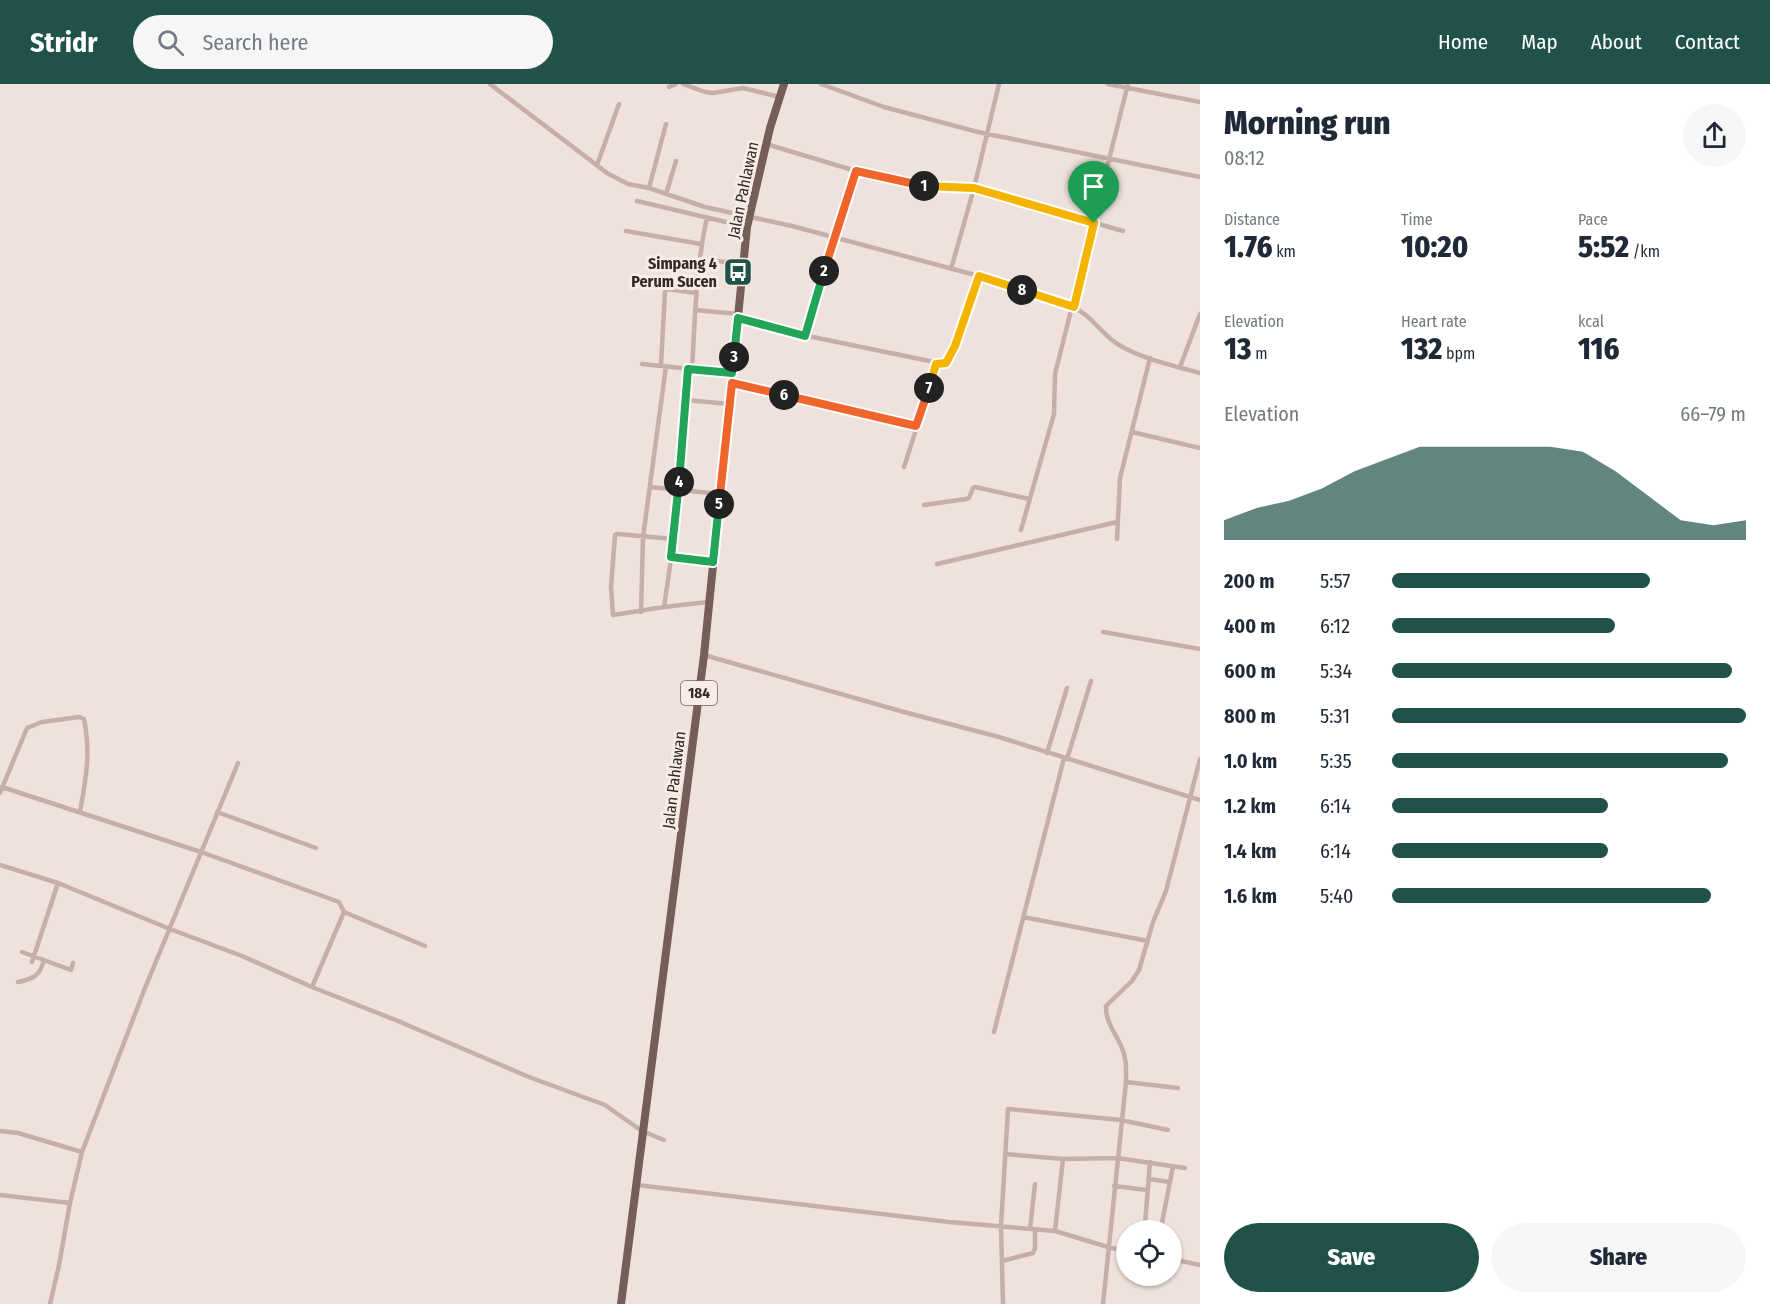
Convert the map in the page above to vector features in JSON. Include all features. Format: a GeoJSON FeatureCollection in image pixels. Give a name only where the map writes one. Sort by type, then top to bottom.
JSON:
{"type":"FeatureCollection","features":[{"type":"Feature","properties":{"kind":"main road","name":"Jalan Pahlawan"},"geometry":{"type":"LineString","coordinates":[[621,1304],[704,655],[742,264],[749,217],[766,144],[784,84]]}},
{"type":"Feature","properties":{"kind":"street"},"geometry":{"type":"LineString","coordinates":[[490,84],[597,165],[628,184],[649,188],[705,207],[979,276],[1074,307],[1090,317],[1124,348],[1200,373]]}},
{"type":"Feature","properties":{"kind":"street"},"geometry":{"type":"LineString","coordinates":[[669,87],[676,84]]}},
{"type":"Feature","properties":{"kind":"street"},"geometry":{"type":"LineString","coordinates":[[683,84],[705,92],[713,93],[743,88],[780,97]]}},
{"type":"Feature","properties":{"kind":"street"},"geometry":{"type":"LineString","coordinates":[[821,84],[884,107],[987,134],[1200,177]]}},
{"type":"Feature","properties":{"kind":"street"},"geometry":{"type":"LineString","coordinates":[[951,269],[974,188],[999,84]]}},
{"type":"Feature","properties":{"kind":"street"},"geometry":{"type":"LineString","coordinates":[[1108,84],[1128,86],[1200,102]]}},
{"type":"Feature","properties":{"kind":"street"},"geometry":{"type":"LineString","coordinates":[[1021,530],[1054,414],[1054,380],[1128,86]]}},
{"type":"Feature","properties":{"kind":"street"},"geometry":{"type":"LineString","coordinates":[[597,165],[619,104]]}},
{"type":"Feature","properties":{"kind":"street"},"geometry":{"type":"LineString","coordinates":[[649,188],[666,124]]}},
{"type":"Feature","properties":{"kind":"street"},"geometry":{"type":"LineString","coordinates":[[766,144],[856,171],[919,185],[974,188],[1123,231]]}},
{"type":"Feature","properties":{"kind":"street"},"geometry":{"type":"LineString","coordinates":[[666,194],[676,161]]}},
{"type":"Feature","properties":{"kind":"street"},"geometry":{"type":"LineString","coordinates":[[805,336],[856,171]]}},
{"type":"Feature","properties":{"kind":"street"},"geometry":{"type":"LineString","coordinates":[[637,201],[747,227]]}},
{"type":"Feature","properties":{"kind":"street"},"geometry":{"type":"LineString","coordinates":[[664,608],[674,539],[701,244],[707,217]]}},
{"type":"Feature","properties":{"kind":"street"},"geometry":{"type":"LineString","coordinates":[[626,231],[701,244]]}},
{"type":"Feature","properties":{"kind":"street"},"geometry":{"type":"LineString","coordinates":[[700,259],[742,264]]}},
{"type":"Feature","properties":{"kind":"street"},"geometry":{"type":"LineString","coordinates":[[695,310],[738,316],[805,336],[944,364],[949,359],[979,276]]}},
{"type":"Feature","properties":{"kind":"street"},"geometry":{"type":"LineString","coordinates":[[641,612],[643,537],[663,366],[665,291],[667,289],[696,293]]}},
{"type":"Feature","properties":{"kind":"street"},"geometry":{"type":"LineString","coordinates":[[1180,367],[1200,314]]}},
{"type":"Feature","properties":{"kind":"street"},"geometry":{"type":"LineString","coordinates":[[1117,539],[1120,478],[1150,358]]}},
{"type":"Feature","properties":{"kind":"street"},"geometry":{"type":"LineString","coordinates":[[642,364],[732,373]]}},
{"type":"Feature","properties":{"kind":"street"},"geometry":{"type":"LineString","coordinates":[[904,467],[936,364]]}},
{"type":"Feature","properties":{"kind":"street"},"geometry":{"type":"LineString","coordinates":[[732,383],[916,426]]}},
{"type":"Feature","properties":{"kind":"street"},"geometry":{"type":"LineString","coordinates":[[685,400],[730,404]]}},
{"type":"Feature","properties":{"kind":"street"},"geometry":{"type":"LineString","coordinates":[[1132,432],[1200,448]]}},
{"type":"Feature","properties":{"kind":"street"},"geometry":{"type":"LineString","coordinates":[[650,487],[720,494]]}},
{"type":"Feature","properties":{"kind":"street"},"geometry":{"type":"LineString","coordinates":[[924,505],[966,500],[975,487],[1029,499]]}},
{"type":"Feature","properties":{"kind":"street"},"geometry":{"type":"LineString","coordinates":[[937,564],[1117,522]]}},
{"type":"Feature","properties":{"kind":"street"},"geometry":{"type":"LineString","coordinates":[[674,539],[616,534],[611,587],[613,615],[708,602]]}},
{"type":"Feature","properties":{"kind":"street"},"geometry":{"type":"LineString","coordinates":[[671,557],[713,562]]}},
{"type":"Feature","properties":{"kind":"street"},"geometry":{"type":"LineString","coordinates":[[1103,632],[1200,649]]}},
{"type":"Feature","properties":{"kind":"street"},"geometry":{"type":"LineString","coordinates":[[704,655],[999,737],[1200,800]]}},
{"type":"Feature","properties":{"kind":"street"},"geometry":{"type":"LineString","coordinates":[[994,1032],[1065,759],[1090,681]]}},
{"type":"Feature","properties":{"kind":"street"},"geometry":{"type":"LineString","coordinates":[[1047,753],[1067,688]]}},
{"type":"Feature","properties":{"kind":"street"},"geometry":{"type":"LineString","coordinates":[[0,793],[27,728],[42,722],[79,717],[84,719],[86,727],[88,765],[80,813]]}},
{"type":"Feature","properties":{"kind":"street"},"geometry":{"type":"LineString","coordinates":[[1102,1304],[1126,1082],[1126,1063],[1107,1017],[1106,1006],[1132,981],[1139,970],[1153,922],[1166,891],[1200,759]]}},
{"type":"Feature","properties":{"kind":"street"},"geometry":{"type":"LineString","coordinates":[[50,1304],[82,1152],[145,988],[171,930],[238,763]]}},
{"type":"Feature","properties":{"kind":"street"},"geometry":{"type":"LineString","coordinates":[[2,787],[201,852],[339,902],[344,912],[425,946]]}},
{"type":"Feature","properties":{"kind":"street"},"geometry":{"type":"LineString","coordinates":[[217,812],[315,848]]}},
{"type":"Feature","properties":{"kind":"street"},"geometry":{"type":"LineString","coordinates":[[0,865],[58,884],[242,956],[558,1089],[605,1105],[642,1131],[664,1140]]}},
{"type":"Feature","properties":{"kind":"street"},"geometry":{"type":"LineString","coordinates":[[33,959],[58,884]]}},
{"type":"Feature","properties":{"kind":"street"},"geometry":{"type":"LineString","coordinates":[[312,987],[344,912]]}},
{"type":"Feature","properties":{"kind":"street"},"geometry":{"type":"LineString","coordinates":[[1023,917],[1148,941]]}},
{"type":"Feature","properties":{"kind":"street"},"geometry":{"type":"LineString","coordinates":[[22,952],[33,959],[44,960],[71,970],[73,963]]}},
{"type":"Feature","properties":{"kind":"street"},"geometry":{"type":"LineString","coordinates":[[18,982],[36,977],[40,973],[44,960]]}},
{"type":"Feature","properties":{"kind":"street"},"geometry":{"type":"LineString","coordinates":[[1126,1082],[1178,1088]]}},
{"type":"Feature","properties":{"kind":"street"},"geometry":{"type":"LineString","coordinates":[[1003,1304],[1001,1226],[1006,1112],[1010,1108],[1121,1120],[1168,1130]]}},
{"type":"Feature","properties":{"kind":"street"},"geometry":{"type":"LineString","coordinates":[[0,1131],[18,1133],[82,1152]]}},
{"type":"Feature","properties":{"kind":"street"},"geometry":{"type":"LineString","coordinates":[[1005,1154],[1063,1159],[1117,1158],[1185,1168]]}},
{"type":"Feature","properties":{"kind":"street"},"geometry":{"type":"LineString","coordinates":[[1055,1231],[1063,1159]]}},
{"type":"Feature","properties":{"kind":"street"},"geometry":{"type":"LineString","coordinates":[[1144,1220],[1150,1162]]}},
{"type":"Feature","properties":{"kind":"street"},"geometry":{"type":"LineString","coordinates":[[1163,1220],[1173,1166]]}},
{"type":"Feature","properties":{"kind":"street"},"geometry":{"type":"LineString","coordinates":[[1149,1179],[1170,1182]]}},
{"type":"Feature","properties":{"kind":"street"},"geometry":{"type":"LineString","coordinates":[[1002,1261],[1033,1253],[1035,1184]]}},
{"type":"Feature","properties":{"kind":"street"},"geometry":{"type":"LineString","coordinates":[[637,1185],[1055,1231],[1116,1249]]}},
{"type":"Feature","properties":{"kind":"street"},"geometry":{"type":"LineString","coordinates":[[1114,1186],[1148,1190]]}},
{"type":"Feature","properties":{"kind":"street"},"geometry":{"type":"LineString","coordinates":[[0,1195],[70,1203]]}},
{"type":"Feature","properties":{"kind":"street"},"geometry":{"type":"LineString","coordinates":[[1182,1261],[1200,1265]]}},
{"type":"Feature","properties":{"kind":"place","name":"Simpang 4 Perum Sucen"},"geometry":{"type":"Point","coordinates":[738,272]}},
{"type":"Feature","properties":{"kind":"route"},"geometry":{"type":"LineString","coordinates":[[856,171],[919,185],[974,188],[1094,223],[1074,307],[979,276],[949,359],[944,364],[936,364],[916,426],[732,383],[713,562],[671,557],[688,369],[732,373],[738,318],[805,336],[856,171]]}}]}
